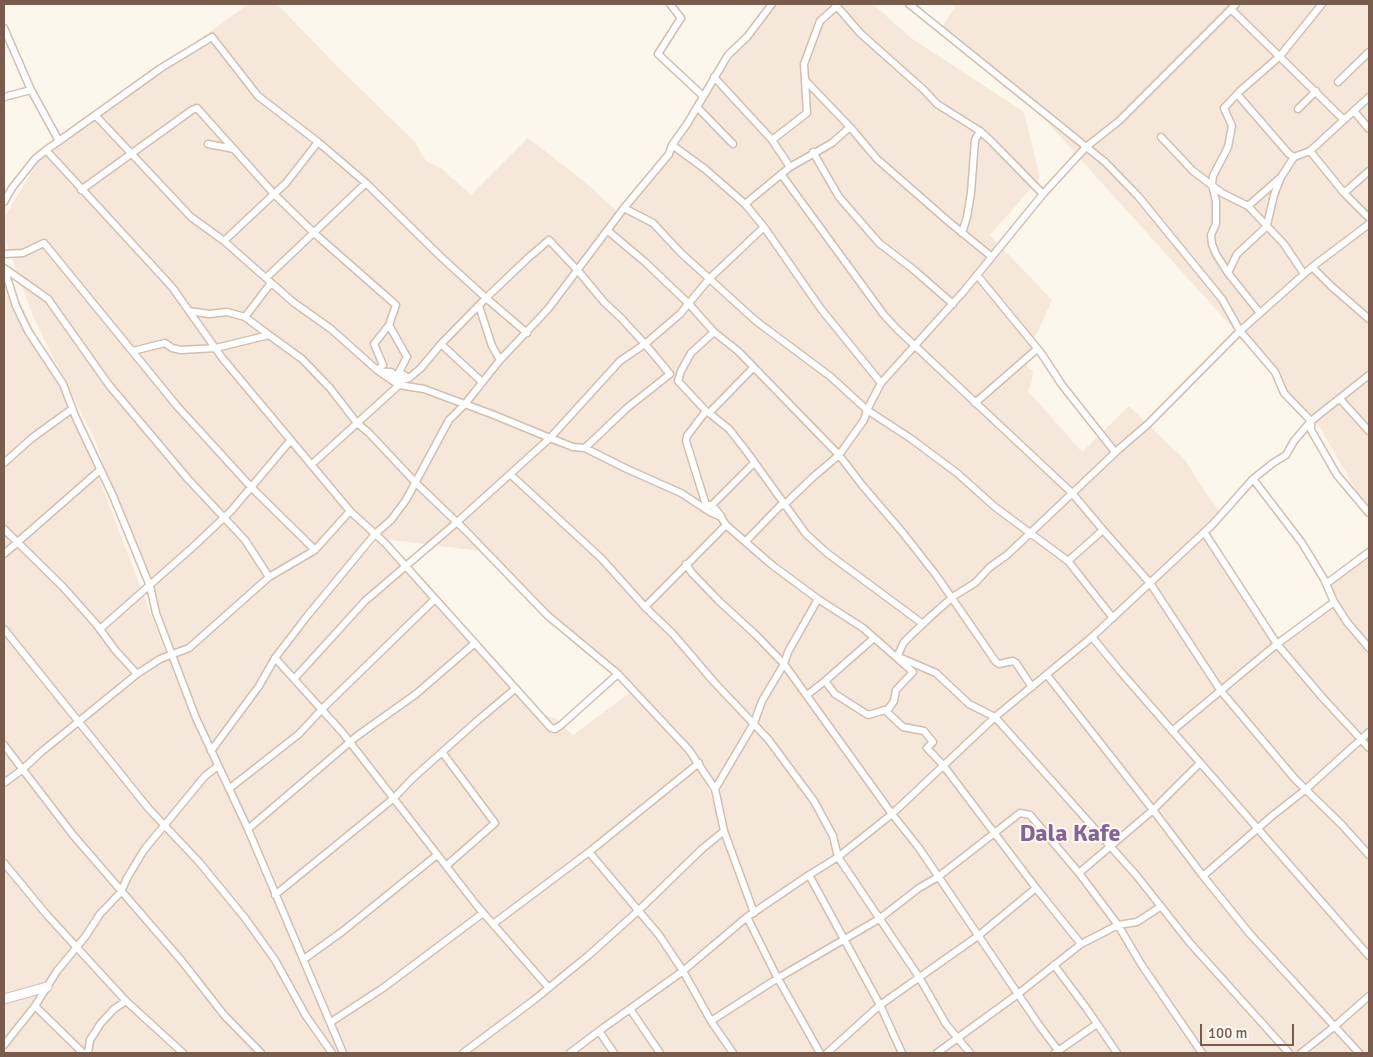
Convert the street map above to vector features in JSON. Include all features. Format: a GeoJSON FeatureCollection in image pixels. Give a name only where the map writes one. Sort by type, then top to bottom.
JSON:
{"type":"FeatureCollection","features":[{"type":"Feature","properties":{"kind":"street"},"geometry":{"type":"LineString","coordinates":[[670,4],[680,18],[658,54],[703,96]]}},
{"type":"Feature","properties":{"kind":"street"},"geometry":{"type":"LineString","coordinates":[[212,751],[259,686],[275,658],[375,534],[391,520],[406,500],[449,420],[465,404],[500,360],[527,332],[578,270],[624,208],[669,154],[672,145],[687,124],[728,55],[747,37],[772,4]]}},
{"type":"Feature","properties":{"kind":"street"},"geometry":{"type":"LineString","coordinates":[[909,4],[1105,162],[1138,196],[1222,299],[1240,331],[1275,372],[1284,392],[1311,421],[1311,430],[1315,439],[1338,475],[1369,513]]}},
{"type":"Feature","properties":{"kind":"street"},"geometry":{"type":"LineString","coordinates":[[1260,313],[1216,254],[1210,235],[1216,224],[1216,200],[1212,184],[1231,136],[1232,126],[1224,108],[1280,56],[1322,4]]}},
{"type":"Feature","properties":{"kind":"street"},"geometry":{"type":"LineString","coordinates":[[772,140],[808,113],[804,64],[820,21],[836,5],[860,33],[937,104],[991,141],[1043,194]]}},
{"type":"Feature","properties":{"kind":"street"},"geometry":{"type":"LineString","coordinates":[[746,541],[780,506],[784,505],[839,455],[864,420],[881,383],[953,304],[1043,194],[1086,147],[1119,121],[1233,6],[1343,119]]}},
{"type":"Feature","properties":{"kind":"street"},"geometry":{"type":"LineString","coordinates":[[4,28],[31,90],[59,141]]}},
{"type":"Feature","properties":{"kind":"street"},"geometry":{"type":"LineString","coordinates":[[4,202],[12,188],[35,159],[46,150],[161,68],[212,37],[258,96],[318,142],[366,183],[441,257],[527,332]]}},
{"type":"Feature","properties":{"kind":"street"},"geometry":{"type":"LineString","coordinates":[[1338,82],[1369,52]]}},
{"type":"Feature","properties":{"kind":"street"},"geometry":{"type":"LineString","coordinates":[[714,77],[772,140],[790,167]]}},
{"type":"Feature","properties":{"kind":"street"},"geometry":{"type":"LineString","coordinates":[[805,80],[850,127],[877,159],[962,234],[992,257]]}},
{"type":"Feature","properties":{"kind":"street"},"geometry":{"type":"LineString","coordinates":[[4,96],[31,90]]}},
{"type":"Feature","properties":{"kind":"street"},"geometry":{"type":"LineString","coordinates":[[1298,109],[1316,91]]}},
{"type":"Feature","properties":{"kind":"street"},"geometry":{"type":"LineString","coordinates":[[1237,94],[1289,154],[1294,157]]}},
{"type":"Feature","properties":{"kind":"street"},"geometry":{"type":"LineString","coordinates":[[1228,272],[1238,254],[1267,225],[1274,195],[1281,178],[1294,157],[1310,151],[1369,97]]}},
{"type":"Feature","properties":{"kind":"street"},"geometry":{"type":"LineString","coordinates":[[697,107],[733,144]]}},
{"type":"Feature","properties":{"kind":"street"},"geometry":{"type":"LineString","coordinates":[[81,190],[197,108],[274,194],[314,234],[396,305],[389,325],[374,344],[384,365],[377,370]]}},
{"type":"Feature","properties":{"kind":"street"},"geometry":{"type":"LineString","coordinates":[[1354,111],[1369,129]]}},
{"type":"Feature","properties":{"kind":"street"},"geometry":{"type":"LineString","coordinates":[[96,116],[181,208],[224,241],[293,302],[331,329],[377,370],[399,385],[424,389],[572,447],[585,448],[681,493],[710,512],[722,517]]}},
{"type":"Feature","properties":{"kind":"street"},"geometry":{"type":"LineString","coordinates":[[745,204],[790,167],[832,142],[850,127]]}},
{"type":"Feature","properties":{"kind":"street"},"geometry":{"type":"LineString","coordinates":[[962,234],[967,217],[975,140],[980,132]]}},
{"type":"Feature","properties":{"kind":"street"},"geometry":{"type":"LineString","coordinates":[[1160,137],[1192,171],[1222,193],[1248,206],[1284,244],[1304,274]]}},
{"type":"Feature","properties":{"kind":"street"},"geometry":{"type":"LineString","coordinates":[[224,241],[286,183],[318,142]]}},
{"type":"Feature","properties":{"kind":"street"},"geometry":{"type":"LineString","coordinates":[[208,144],[234,149]]}},
{"type":"Feature","properties":{"kind":"street"},"geometry":{"type":"LineString","coordinates":[[672,145],[705,169],[745,204],[764,227],[822,309],[881,383]]}},
{"type":"Feature","properties":{"kind":"street"},"geometry":{"type":"LineString","coordinates":[[46,150],[172,287],[216,348],[350,511],[375,534],[436,599],[551,728],[555,729],[618,674]]}},
{"type":"Feature","properties":{"kind":"street"},"geometry":{"type":"LineString","coordinates":[[1310,151],[1344,193],[1369,218]]}},
{"type":"Feature","properties":{"kind":"street"},"geometry":{"type":"LineString","coordinates":[[813,152],[839,197],[879,243],[953,304]]}},
{"type":"Feature","properties":{"kind":"street"},"geometry":{"type":"LineString","coordinates":[[1344,193],[1369,171]]}},
{"type":"Feature","properties":{"kind":"street"},"geometry":{"type":"LineString","coordinates":[[782,174],[884,315],[914,347],[1072,493],[1150,583],[1221,691],[1305,790],[1342,824],[1369,855]]}},
{"type":"Feature","properties":{"kind":"street"},"geometry":{"type":"LineString","coordinates":[[1248,206],[1281,178]]}},
{"type":"Feature","properties":{"kind":"street"},"geometry":{"type":"LineString","coordinates":[[245,317],[269,280],[366,183]]}},
{"type":"Feature","properties":{"kind":"street"},"geometry":{"type":"LineString","coordinates":[[624,208],[653,223],[709,279],[756,321],[831,378],[867,410],[910,438],[957,473],[995,506],[1068,562],[1113,618]]}},
{"type":"Feature","properties":{"kind":"street"},"geometry":{"type":"LineString","coordinates":[[898,657],[904,642],[922,624],[951,598],[975,583],[990,567],[1007,554],[1115,452],[1148,424],[1240,331],[1312,267],[1369,224]]}},
{"type":"Feature","properties":{"kind":"street"},"geometry":{"type":"LineString","coordinates":[[294,679],[365,601],[456,524],[550,438],[620,361],[645,344],[689,304],[709,279],[764,227]]}},
{"type":"Feature","properties":{"kind":"street"},"geometry":{"type":"LineString","coordinates":[[608,231],[645,262],[689,304],[714,332],[738,351],[839,455],[936,575],[996,662],[999,664],[1012,661],[1016,663],[1032,687]]}},
{"type":"Feature","properties":{"kind":"street"},"geometry":{"type":"LineString","coordinates":[[377,370],[392,372],[402,380],[409,378],[421,368],[441,344],[486,298],[549,240],[578,270],[604,302],[645,344],[670,374],[627,408],[585,448]]}},
{"type":"Feature","properties":{"kind":"street"},"geometry":{"type":"LineString","coordinates":[[4,254],[23,253],[44,243],[177,406],[251,487],[315,550]]}},
{"type":"Feature","properties":{"kind":"street"},"geometry":{"type":"LineString","coordinates":[[1312,267],[1369,319]]}},
{"type":"Feature","properties":{"kind":"street"},"geometry":{"type":"LineString","coordinates":[[269,577],[245,540],[188,478],[109,385],[48,299],[4,268],[16,306],[28,331],[62,384],[112,496],[150,586],[156,613],[196,718],[248,829],[343,1053]]}},
{"type":"Feature","properties":{"kind":"street"},"geometry":{"type":"LineString","coordinates":[[977,275],[1037,349],[1062,385],[1115,452]]}},
{"type":"Feature","properties":{"kind":"street"},"geometry":{"type":"LineString","coordinates":[[479,306],[492,346],[500,360]]}},
{"type":"Feature","properties":{"kind":"street"},"geometry":{"type":"LineString","coordinates":[[189,310],[209,314],[227,312],[245,317],[302,359],[330,388],[358,423],[456,524],[465,530],[547,616],[618,674],[683,743],[715,789],[724,831],[754,913]]}},
{"type":"Feature","properties":{"kind":"street"},"geometry":{"type":"LineString","coordinates":[[389,325],[407,357],[398,372],[409,378]]}},
{"type":"Feature","properties":{"kind":"street"},"geometry":{"type":"LineString","coordinates":[[678,381],[691,353],[714,332]]}},
{"type":"Feature","properties":{"kind":"street"},"geometry":{"type":"LineString","coordinates":[[133,352],[165,343],[172,348],[181,350],[216,348],[269,335]]}},
{"type":"Feature","properties":{"kind":"street"},"geometry":{"type":"LineString","coordinates":[[441,344],[482,382]]}},
{"type":"Feature","properties":{"kind":"street"},"geometry":{"type":"LineString","coordinates":[[975,403],[1037,349]]}},
{"type":"Feature","properties":{"kind":"street"},"geometry":{"type":"LineString","coordinates":[[709,413],[753,368]]}},
{"type":"Feature","properties":{"kind":"street"},"geometry":{"type":"LineString","coordinates":[[570,1053],[683,971],[754,913],[809,875],[838,858],[892,814],[995,717],[1113,618],[1204,532],[1253,479],[1286,455],[1294,441],[1311,421],[1369,375]]}},
{"type":"Feature","properties":{"kind":"street"},"geometry":{"type":"LineString","coordinates":[[678,381],[709,413],[729,429],[806,534],[820,547],[922,624]]}},
{"type":"Feature","properties":{"kind":"street"},"geometry":{"type":"LineString","coordinates":[[678,381],[706,411],[689,433],[686,441],[706,504],[712,504],[754,463]]}},
{"type":"Feature","properties":{"kind":"street"},"geometry":{"type":"LineString","coordinates":[[311,465],[399,385]]}},
{"type":"Feature","properties":{"kind":"street"},"geometry":{"type":"LineString","coordinates":[[1340,399],[1369,431]]}},
{"type":"Feature","properties":{"kind":"street"},"geometry":{"type":"LineString","coordinates":[[4,463],[32,438],[72,409]]}},
{"type":"Feature","properties":{"kind":"street"},"geometry":{"type":"LineString","coordinates":[[100,629],[224,518],[290,440]]}},
{"type":"Feature","properties":{"kind":"street"},"geometry":{"type":"LineString","coordinates":[[4,554],[100,470]]}},
{"type":"Feature","properties":{"kind":"street"},"geometry":{"type":"LineString","coordinates":[[510,474],[602,559],[768,739],[814,801],[833,836],[838,858],[919,977],[946,1024],[970,1053]]}},
{"type":"Feature","properties":{"kind":"street"},"geometry":{"type":"LineString","coordinates":[[1253,479],[1302,543],[1326,584],[1334,602],[1347,622],[1369,648]]}},
{"type":"Feature","properties":{"kind":"street"},"geometry":{"type":"LineString","coordinates":[[712,504],[726,524],[772,565],[874,638],[914,672],[896,690],[894,702],[887,711],[868,715],[835,694],[825,681]]}},
{"type":"Feature","properties":{"kind":"street"},"geometry":{"type":"LineString","coordinates":[[4,783],[138,674],[160,659],[189,648],[269,577],[315,550],[350,511]]}},
{"type":"Feature","properties":{"kind":"street"},"geometry":{"type":"LineString","coordinates":[[645,607],[726,524]]}},
{"type":"Feature","properties":{"kind":"street"},"geometry":{"type":"LineString","coordinates":[[4,529],[42,565],[138,674]]}},
{"type":"Feature","properties":{"kind":"street"},"geometry":{"type":"LineString","coordinates":[[1068,562],[1103,530]]}},
{"type":"Feature","properties":{"kind":"street"},"geometry":{"type":"LineString","coordinates":[[1204,532],[1277,644],[1369,748]]}},
{"type":"Feature","properties":{"kind":"street"},"geometry":{"type":"LineString","coordinates":[[1326,584],[1369,552]]}},
{"type":"Feature","properties":{"kind":"street"},"geometry":{"type":"LineString","coordinates":[[686,564],[692,573],[720,602],[784,664],[892,814],[919,848],[1058,1052],[1097,1024]]}},
{"type":"Feature","properties":{"kind":"street"},"geometry":{"type":"LineString","coordinates":[[230,788],[299,734],[322,709],[436,599]]}},
{"type":"Feature","properties":{"kind":"street"},"geometry":{"type":"LineString","coordinates":[[715,789],[754,723],[762,700],[784,664],[788,652],[818,599]]}},
{"type":"Feature","properties":{"kind":"street"},"geometry":{"type":"LineString","coordinates":[[1172,731],[1277,644],[1334,602]]}},
{"type":"Feature","properties":{"kind":"street"},"geometry":{"type":"LineString","coordinates":[[4,629],[149,809],[199,862],[245,918],[275,960],[306,1016],[332,1053]]}},
{"type":"Feature","properties":{"kind":"street"},"geometry":{"type":"LineString","coordinates":[[1092,637],[1369,956]]}},
{"type":"Feature","properties":{"kind":"street"},"geometry":{"type":"LineString","coordinates":[[807,696],[874,638]]}},
{"type":"Feature","properties":{"kind":"street"},"geometry":{"type":"LineString","coordinates":[[248,829],[350,742],[416,694],[475,643]]}},
{"type":"Feature","properties":{"kind":"street"},"geometry":{"type":"LineString","coordinates":[[898,657],[936,673],[969,704],[995,717],[1110,845],[1202,957],[1289,1053]]}},
{"type":"Feature","properties":{"kind":"street"},"geometry":{"type":"LineString","coordinates":[[275,658],[350,742],[483,913],[549,988]]}},
{"type":"Feature","properties":{"kind":"street"},"geometry":{"type":"LineString","coordinates":[[1047,674],[1202,876],[1250,934],[1359,1053]]}},
{"type":"Feature","properties":{"kind":"street"},"geometry":{"type":"LineString","coordinates":[[275,895],[394,798],[413,778],[476,721],[515,689]]}},
{"type":"Feature","properties":{"kind":"street"},"geometry":{"type":"LineString","coordinates":[[887,711],[903,727],[924,731],[933,742],[927,748],[943,765],[1081,944]]}},
{"type":"Feature","properties":{"kind":"street"},"geometry":{"type":"LineString","coordinates":[[1202,876],[1257,828],[1305,790],[1369,732]]}},
{"type":"Feature","properties":{"kind":"street"},"geometry":{"type":"LineString","coordinates":[[4,745],[121,892],[181,960],[224,1015],[261,1053]]}},
{"type":"Feature","properties":{"kind":"street"},"geometry":{"type":"LineString","coordinates":[[442,752],[495,823],[446,866]]}},
{"type":"Feature","properties":{"kind":"street"},"geometry":{"type":"LineString","coordinates":[[1079,873],[1153,810],[1200,763]]}},
{"type":"Feature","properties":{"kind":"street"},"geometry":{"type":"LineString","coordinates":[[493,924],[699,764]]}},
{"type":"Feature","properties":{"kind":"street"},"geometry":{"type":"LineString","coordinates":[[4,1046],[35,1006],[57,971],[77,947],[100,914],[121,892],[144,850],[205,776],[218,766]]}},
{"type":"Feature","properties":{"kind":"street"},"geometry":{"type":"LineString","coordinates":[[711,1021],[778,978],[879,919],[919,888],[938,877],[1020,813],[1026,813],[1030,815],[1079,873],[1118,924],[1141,964],[1202,1053]]}},
{"type":"Feature","properties":{"kind":"street"},"geometry":{"type":"LineString","coordinates":[[463,1053],[549,988],[638,911],[702,849],[724,831]]}},
{"type":"Feature","properties":{"kind":"street"},"geometry":{"type":"LineString","coordinates":[[588,852],[659,935],[683,971],[711,1021],[733,1053]]}},
{"type":"Feature","properties":{"kind":"street"},"geometry":{"type":"LineString","coordinates":[[304,959],[343,931],[437,855]]}},
{"type":"Feature","properties":{"kind":"street"},"geometry":{"type":"LineString","coordinates":[[4,863],[47,915],[126,1001],[183,1053]]}},
{"type":"Feature","properties":{"kind":"street"},"geometry":{"type":"LineString","coordinates":[[809,875],[880,1005],[902,1053]]}},
{"type":"Feature","properties":{"kind":"street"},"geometry":{"type":"LineString","coordinates":[[827,1053],[880,1005],[978,936],[1036,888]]}},
{"type":"Feature","properties":{"kind":"street"},"geometry":{"type":"LineString","coordinates":[[937,1053],[1018,994],[1081,944],[1118,924],[1137,922],[1160,907]]}},
{"type":"Feature","properties":{"kind":"street"},"geometry":{"type":"LineString","coordinates":[[331,1022],[383,988],[483,913]]}},
{"type":"Feature","properties":{"kind":"street"},"geometry":{"type":"LineString","coordinates":[[748,918],[778,978],[820,1053]]}},
{"type":"Feature","properties":{"kind":"street"},"geometry":{"type":"LineString","coordinates":[[1054,964],[1116,1053]]}},
{"type":"Feature","properties":{"kind":"street"},"geometry":{"type":"LineString","coordinates":[[4,999],[47,987]]}},
{"type":"Feature","properties":{"kind":"street"},"geometry":{"type":"LineString","coordinates":[[1301,1053],[1369,996]]}},
{"type":"Feature","properties":{"kind":"street"},"geometry":{"type":"LineString","coordinates":[[88,1053],[90,1040],[101,1022],[114,1009],[126,1001]]}},
{"type":"Feature","properties":{"kind":"street"},"geometry":{"type":"LineString","coordinates":[[35,1006],[84,1053]]}},
{"type":"Feature","properties":{"kind":"street"},"geometry":{"type":"LineString","coordinates":[[630,1008],[660,1053]]}},
{"type":"Feature","properties":{"kind":"street"},"geometry":{"type":"LineString","coordinates":[[599,1031],[614,1053]]}},
{"type":"Feature","properties":{"kind":"shaded area"},"geometry":{"type":"Polygon","coordinates":[[[248,4],[277,4],[414,141],[426,161],[442,169],[471,195],[528,138],[586,183],[618,212],[675,142],[771,4],[873,4],[911,38],[1024,112],[1040,178],[990,235],[1052,300],[1026,357],[1027,367],[1033,371],[1028,391],[1082,452],[1129,406],[1186,461],[1207,495],[1223,515],[1211,534],[1272,642],[1329,601],[1330,583],[1369,551],[1369,1053],[823,1053],[773,965],[751,914],[748,893],[715,792],[705,768],[688,744],[623,677],[480,551],[383,539],[374,535],[253,687],[211,745],[144,580],[95,440],[34,319],[4,237],[4,218],[42,155],[248,4]]]}},
{"type":"Feature","properties":{"kind":"shaded area"},"geometry":{"type":"Polygon","coordinates":[[[957,4],[1369,4],[1369,513],[1321,429],[1258,356],[1019,91],[941,29],[957,4]]]}},
{"type":"Feature","properties":{"kind":"shaded area"},"geometry":{"type":"Polygon","coordinates":[[[4,267],[84,439],[163,646],[212,753],[228,724],[352,565],[378,541],[406,561],[439,602],[467,630],[533,711],[556,719],[573,735],[631,692],[696,759],[716,807],[746,895],[749,918],[783,996],[817,1053],[4,1053],[4,267]]]}},
{"type":"Feature","properties":{"kind":"district","name":"Dala Kafe"},"geometry":{"type":"Point","coordinates":[1070,835]}}]}
